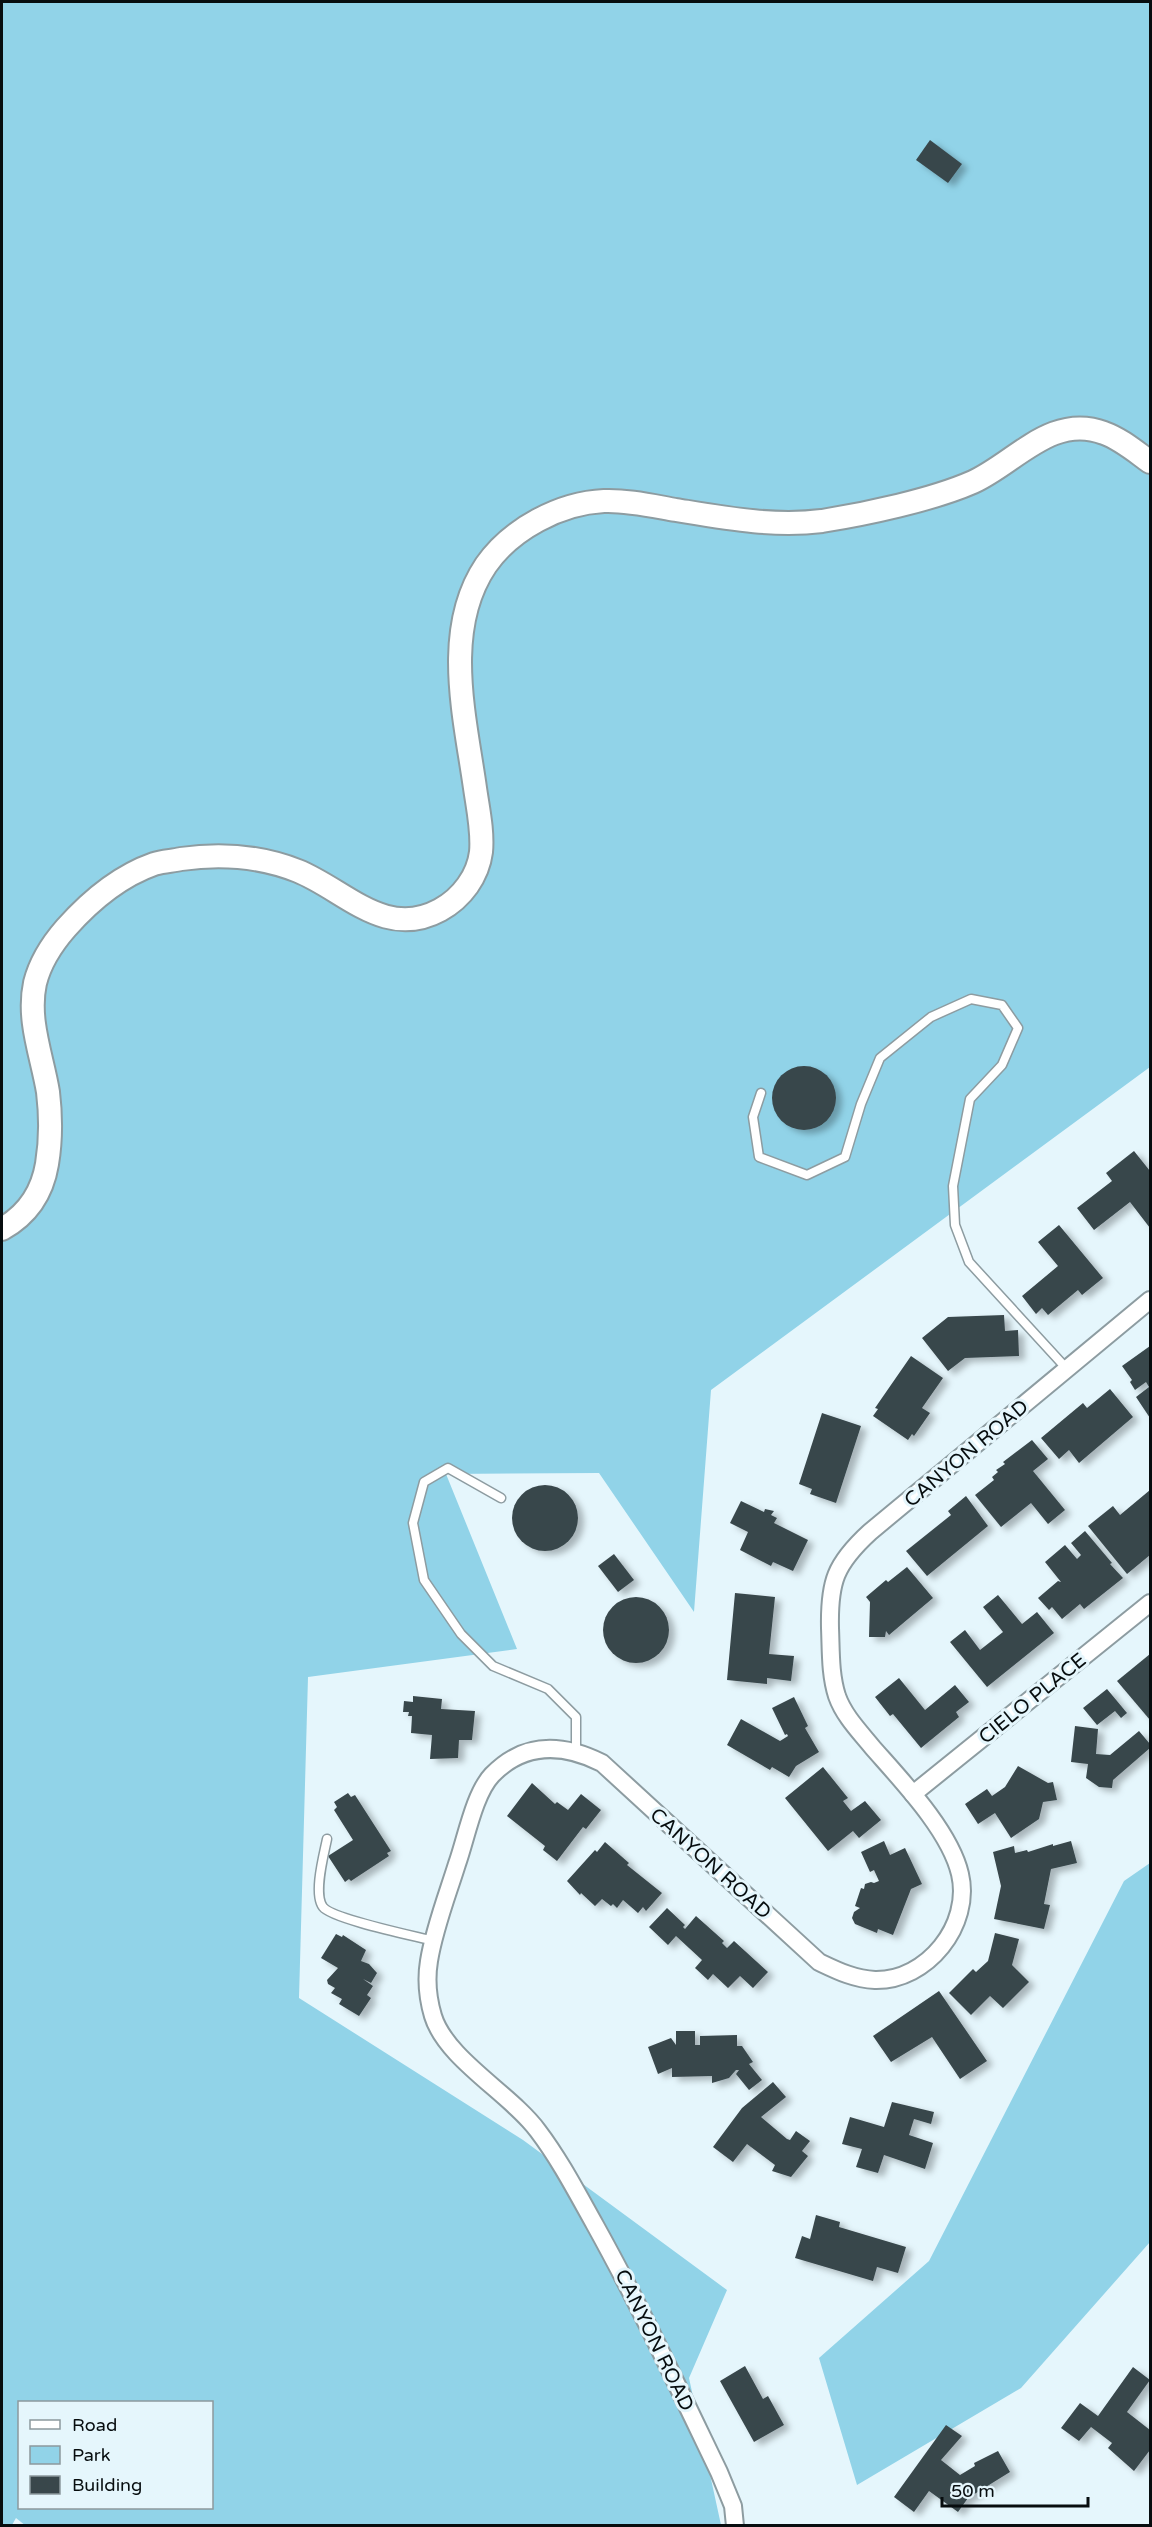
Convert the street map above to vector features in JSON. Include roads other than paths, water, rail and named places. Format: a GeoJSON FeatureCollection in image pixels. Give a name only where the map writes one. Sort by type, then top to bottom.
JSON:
{"type":"FeatureCollection","features":[{"type":"Feature","properties":{"kind":"street"},"geometry":{"type":"LineString","coordinates":[[2,1229],[23,1215],[37,1197],[45,1177],[52,1134],[48,1092],[32,1016],[35,984],[47,953],[60,936],[109,887],[155,864],[206,855],[255,857],[301,872],[367,911],[390,918],[414,919],[438,911],[457,898],[472,879],[481,856],[481,832],[461,673],[460,652],[466,606],[487,564],[519,531],[561,510],[602,501],[644,504],[777,524],[822,521],[910,502],[976,481],[1044,436],[1062,429],[1083,428],[1102,432],[1150,462]]}},
{"type":"Feature","properties":{"kind":"street","name":"CANYON ROAD"},"geometry":{"type":"LineString","coordinates":[[735,2526],[733,2506],[719,2472],[622,2274],[573,2185],[537,2129],[444,2040],[433,2018],[428,1993],[429,1962],[473,1815],[491,1776],[509,1760],[532,1751],[556,1748],[576,1751],[602,1763],[819,1962],[846,1976],[877,1980],[906,1974],[932,1958],[951,1934],[961,1905],[961,1875],[950,1846],[913,1794],[851,1722],[837,1697],[831,1666],[830,1594],[838,1570],[851,1549],[1150,1300]]}},
{"type":"Feature","properties":{"kind":"street","name":"CIELO PLACE"},"geometry":{"type":"LineString","coordinates":[[913,1794],[1150,1603]]}},
{"type":"Feature","properties":{"kind":"lane"},"geometry":{"type":"LineString","coordinates":[[761,1094],[753,1117],[759,1157],[807,1175],[845,1157],[861,1104],[880,1058],[931,1017],[970,999],[1002,1005],[1018,1028],[1002,1065],[970,1099],[953,1186],[954,1225],[969,1262],[1067,1370]]}},
{"type":"Feature","properties":{"kind":"lane"},"geometry":{"type":"LineString","coordinates":[[501,1498],[448,1468],[424,1482],[412,1523],[424,1580],[461,1634],[494,1666],[548,1689],[576,1717],[576,1751]]}},
{"type":"Feature","properties":{"kind":"lane"},"geometry":{"type":"LineString","coordinates":[[327,1839],[320,1878],[319,1894],[322,1906],[331,1913],[346,1918],[434,1941]]}}]}
